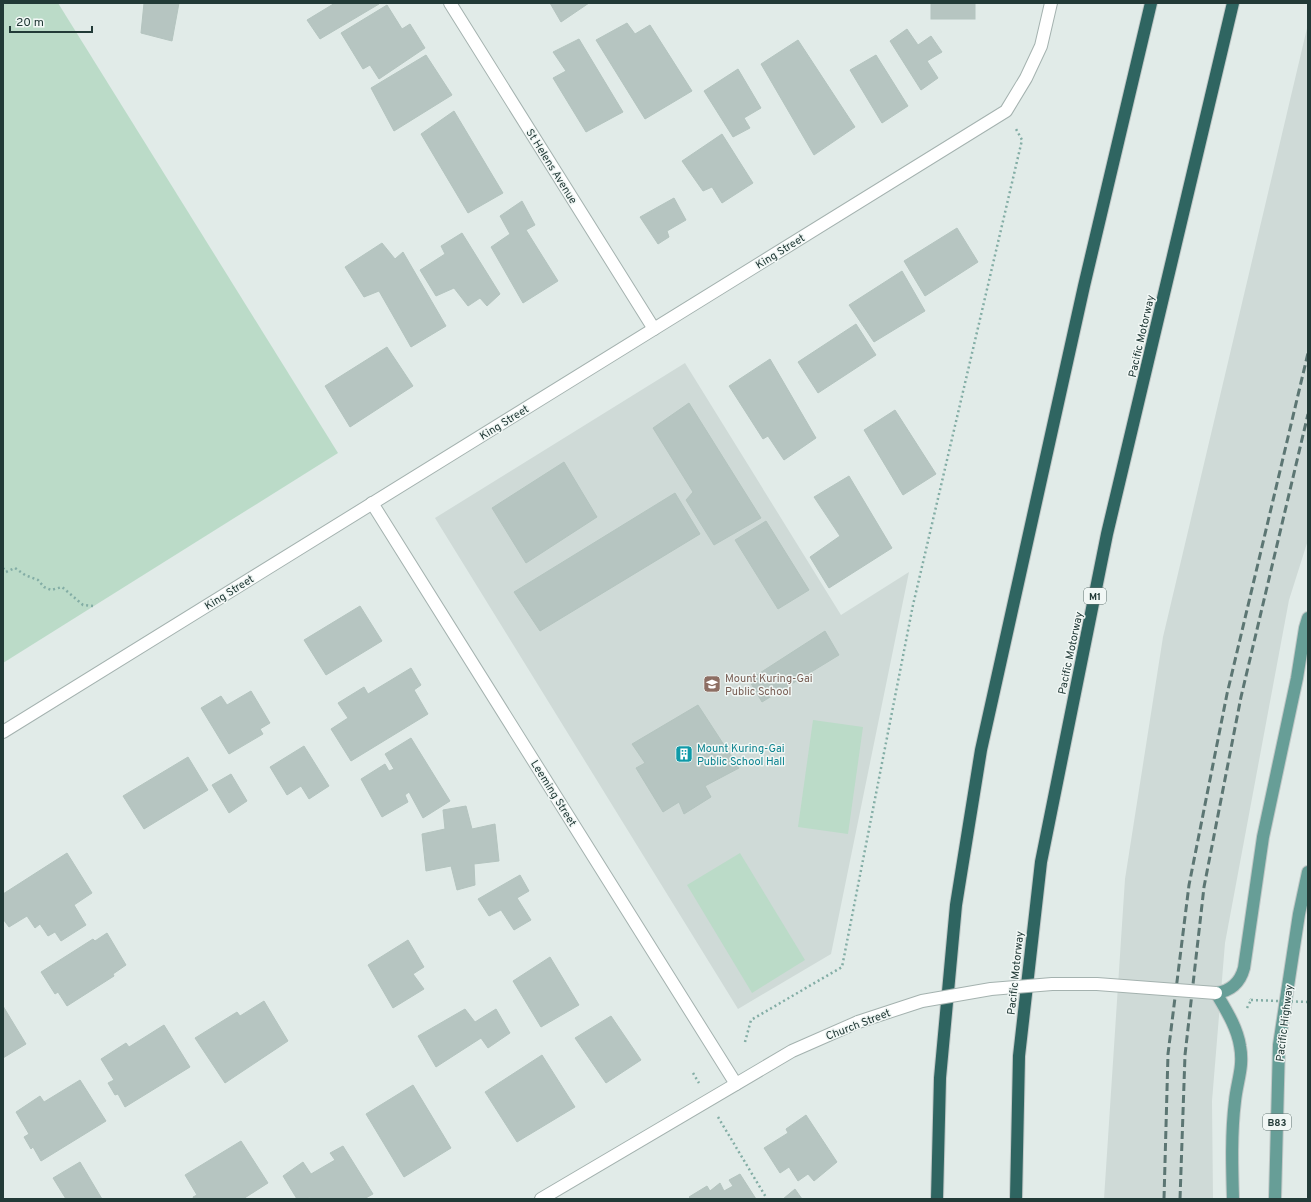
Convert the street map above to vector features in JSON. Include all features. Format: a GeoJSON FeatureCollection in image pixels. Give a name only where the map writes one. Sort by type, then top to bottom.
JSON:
{"type":"FeatureCollection","features":[{"type":"Feature","properties":{"kind":"highway"},"geometry":{"type":"LineString","coordinates":[[937,1199],[940,1078],[956,905],[981,750],[1084,286],[1151,3]]}},
{"type":"Feature","properties":{"kind":"highway","name":"Pacific Motorway"},"geometry":{"type":"LineString","coordinates":[[1016,1199],[1019,1056],[1041,862],[1108,534],[1233,3]]}},
{"type":"Feature","properties":{"kind":"main road"},"geometry":{"type":"LineString","coordinates":[[1233,1199],[1232,1177],[1234,1115],[1242,1059],[1237,1034],[1228,1013],[1216,993],[1224,992],[1232,988],[1242,975],[1244,968],[1263,837],[1297,678],[1308,618]]}},
{"type":"Feature","properties":{"kind":"main road"},"geometry":{"type":"LineString","coordinates":[[1297,678],[1302,663],[1308,653]]}},
{"type":"Feature","properties":{"kind":"main road","name":"Pacific Highway"},"geometry":{"type":"LineString","coordinates":[[1275,1199],[1279,1045],[1299,914],[1308,872]]}},
{"type":"Feature","properties":{"kind":"street","name":"St Helens Avenue"},"geometry":{"type":"LineString","coordinates":[[450,3],[654,329]]}},
{"type":"Feature","properties":{"kind":"street"},"geometry":{"type":"LineString","coordinates":[[1006,112],[1026,78],[1040,46],[1051,3]]}},
{"type":"Feature","properties":{"kind":"street","name":"King Street"},"geometry":{"type":"LineString","coordinates":[[3,732],[1006,112]]}},
{"type":"Feature","properties":{"kind":"street","name":"Leeming Street"},"geometry":{"type":"LineString","coordinates":[[372,503],[736,1084]]}},
{"type":"Feature","properties":{"kind":"street","name":"Church Street"},"geometry":{"type":"LineString","coordinates":[[541,1199],[792,1051],[858,1022],[922,1001],[991,989],[1052,984],[1097,984],[1216,993]]}},
{"type":"Feature","properties":{"kind":"path"},"geometry":{"type":"LineString","coordinates":[[745,1042],[751,1020],[842,967],[913,605],[1022,140],[1006,112]]}},
{"type":"Feature","properties":{"kind":"path"},"geometry":{"type":"LineString","coordinates":[[3,568],[6,572],[15,568],[38,580],[44,587],[51,590],[62,587],[83,605],[93,606]]}},
{"type":"Feature","properties":{"kind":"path"},"geometry":{"type":"LineString","coordinates":[[1252,1000],[1308,1002]]}},
{"type":"Feature","properties":{"kind":"path"},"geometry":{"type":"LineString","coordinates":[[693,1073],[767,1199]]}},
{"type":"Feature","properties":{"kind":"shaded area"},"geometry":{"type":"Polygon","coordinates":[[[1308,24],[1308,540],[1289,600],[1225,943],[1212,1101],[1213,1199],[1104,1199],[1125,879],[1163,637],[1308,24]]]}},
{"type":"Feature","properties":{"kind":"shaded area","name":"Mount Kuring-Gai Public School"},"geometry":{"type":"Polygon","coordinates":[[[685,363],[841,615],[909,572],[831,954],[738,1009],[435,518],[685,363]]]}},
{"type":"Feature","properties":{"kind":"green space"},"geometry":{"type":"Polygon","coordinates":[[[3,3],[58,3],[338,453],[3,663],[3,3]]]}},
{"type":"Feature","properties":{"kind":"green space"},"geometry":{"type":"Polygon","coordinates":[[[813,720],[863,727],[848,834],[798,827],[813,720]]]}},
{"type":"Feature","properties":{"kind":"green space"},"geometry":{"type":"Polygon","coordinates":[[[740,853],[805,960],[752,993],[687,885],[740,853]]]}},
{"type":"Feature","properties":{"kind":"building"},"geometry":{"type":"Polygon","coordinates":[[[144,3],[179,3],[172,41],[141,33],[144,3]]]}},
{"type":"Feature","properties":{"kind":"building"},"geometry":{"type":"Polygon","coordinates":[[[335,3],[379,4],[320,39],[307,20],[335,3]]]}},
{"type":"Feature","properties":{"kind":"building"},"geometry":{"type":"Polygon","coordinates":[[[550,3],[589,3],[561,22],[550,3]]]}},
{"type":"Feature","properties":{"kind":"building"},"geometry":{"type":"Polygon","coordinates":[[[931,3],[975,3],[975,19],[931,19],[931,3]]]}},
{"type":"Feature","properties":{"kind":"building"},"geometry":{"type":"Polygon","coordinates":[[[387,5],[402,29],[410,24],[425,48],[379,79],[370,65],[363,69],[341,33],[387,5]]]}},
{"type":"Feature","properties":{"kind":"building"},"geometry":{"type":"Polygon","coordinates":[[[627,23],[635,34],[650,25],[692,91],[645,119],[596,40],[627,23]]]}},
{"type":"Feature","properties":{"kind":"building"},"geometry":{"type":"Polygon","coordinates":[[[907,29],[918,45],[931,36],[942,52],[927,61],[938,78],[921,90],[890,41],[907,29]]]}},
{"type":"Feature","properties":{"kind":"building"},"geometry":{"type":"Polygon","coordinates":[[[579,39],[623,112],[586,132],[553,78],[566,71],[553,52],[579,39]]]}},
{"type":"Feature","properties":{"kind":"building"},"geometry":{"type":"Polygon","coordinates":[[[798,40],[855,127],[814,155],[761,64],[798,40]]]}},
{"type":"Feature","properties":{"kind":"building"},"geometry":{"type":"Polygon","coordinates":[[[426,55],[452,95],[394,131],[371,88],[426,55]]]}},
{"type":"Feature","properties":{"kind":"building"},"geometry":{"type":"Polygon","coordinates":[[[876,55],[908,106],[882,123],[850,70],[876,55]]]}},
{"type":"Feature","properties":{"kind":"building"},"geometry":{"type":"Polygon","coordinates":[[[738,69],[761,108],[744,118],[750,128],[733,137],[704,91],[738,69]]]}},
{"type":"Feature","properties":{"kind":"building"},"geometry":{"type":"Polygon","coordinates":[[[454,111],[503,193],[468,213],[421,134],[454,111]]]}},
{"type":"Feature","properties":{"kind":"building"},"geometry":{"type":"Polygon","coordinates":[[[722,134],[753,183],[722,203],[712,187],[703,191],[682,161],[722,134]]]}},
{"type":"Feature","properties":{"kind":"building"},"geometry":{"type":"Polygon","coordinates":[[[674,198],[686,220],[667,231],[669,237],[658,244],[640,217],[674,198]]]}},
{"type":"Feature","properties":{"kind":"building"},"geometry":{"type":"Polygon","coordinates":[[[522,201],[535,225],[526,230],[558,281],[523,303],[491,247],[510,234],[500,216],[522,201]]]}},
{"type":"Feature","properties":{"kind":"building"},"geometry":{"type":"Polygon","coordinates":[[[957,228],[978,262],[925,296],[904,261],[957,228]]]}},
{"type":"Feature","properties":{"kind":"building"},"geometry":{"type":"Polygon","coordinates":[[[462,233],[500,294],[487,306],[480,298],[468,306],[454,288],[436,296],[420,270],[445,254],[441,246],[462,233]]]}},
{"type":"Feature","properties":{"kind":"building"},"geometry":{"type":"Polygon","coordinates":[[[382,243],[395,259],[403,252],[446,326],[411,347],[379,291],[364,297],[345,267],[382,243]]]}},
{"type":"Feature","properties":{"kind":"building"},"geometry":{"type":"Polygon","coordinates":[[[902,271],[925,311],[874,342],[849,305],[902,271]]]}},
{"type":"Feature","properties":{"kind":"building"},"geometry":{"type":"Polygon","coordinates":[[[856,324],[876,355],[818,393],[798,362],[856,324]]]}},
{"type":"Feature","properties":{"kind":"building"},"geometry":{"type":"Polygon","coordinates":[[[387,347],[413,386],[350,427],[325,386],[387,347]]]}},
{"type":"Feature","properties":{"kind":"building"},"geometry":{"type":"Polygon","coordinates":[[[770,359],[816,438],[784,460],[768,436],[763,439],[729,386],[770,359]]]}},
{"type":"Feature","properties":{"kind":"building"},"geometry":{"type":"Polygon","coordinates":[[[689,403],[761,518],[714,545],[686,500],[693,492],[653,428],[689,403]]]}},
{"type":"Feature","properties":{"kind":"building"},"geometry":{"type":"Polygon","coordinates":[[[895,410],[936,474],[903,495],[864,430],[895,410]]]}},
{"type":"Feature","properties":{"kind":"building"},"geometry":{"type":"Polygon","coordinates":[[[564,462],[597,517],[526,563],[492,508],[564,462]]]}},
{"type":"Feature","properties":{"kind":"building"},"geometry":{"type":"Polygon","coordinates":[[[849,476],[892,548],[829,588],[810,557],[840,536],[814,497],[849,476]]]}},
{"type":"Feature","properties":{"kind":"building"},"geometry":{"type":"Polygon","coordinates":[[[675,493],[700,534],[540,631],[514,592],[675,493]]]}},
{"type":"Feature","properties":{"kind":"building"},"geometry":{"type":"Polygon","coordinates":[[[766,521],[809,590],[778,609],[735,540],[766,521]]]}},
{"type":"Feature","properties":{"kind":"building"},"geometry":{"type":"Polygon","coordinates":[[[360,606],[382,641],[326,675],[304,640],[360,606]]]}},
{"type":"Feature","properties":{"kind":"building"},"geometry":{"type":"Polygon","coordinates":[[[825,631],[839,655],[762,702],[749,680],[825,631]]]}},
{"type":"Feature","properties":{"kind":"building"},"geometry":{"type":"Polygon","coordinates":[[[411,668],[421,685],[414,690],[428,714],[351,761],[331,729],[348,718],[338,703],[364,687],[368,694],[411,668]]]}},
{"type":"Feature","properties":{"kind":"building"},"geometry":{"type":"Polygon","coordinates":[[[251,691],[270,723],[260,729],[263,734],[229,754],[201,708],[221,696],[227,705],[251,691]]]}},
{"type":"Feature","properties":{"kind":"building","name":"Mount Kuring-Gai Public School Hall"},"geometry":{"type":"Polygon","coordinates":[[[698,705],[739,768],[705,786],[711,797],[684,814],[679,802],[663,812],[636,768],[645,763],[632,744],[698,705]]]}},
{"type":"Feature","properties":{"kind":"building"},"geometry":{"type":"Polygon","coordinates":[[[411,738],[450,801],[423,818],[409,792],[405,795],[408,802],[382,817],[361,779],[385,764],[389,771],[394,769],[385,754],[411,738]]]}},
{"type":"Feature","properties":{"kind":"building"},"geometry":{"type":"Polygon","coordinates":[[[304,746],[329,786],[309,799],[301,786],[287,795],[270,767],[304,746]]]}},
{"type":"Feature","properties":{"kind":"building"},"geometry":{"type":"Polygon","coordinates":[[[188,757],[208,790],[144,829],[123,796],[188,757]]]}},
{"type":"Feature","properties":{"kind":"building"},"geometry":{"type":"Polygon","coordinates":[[[231,774],[247,801],[229,813],[212,785],[231,774]]]}},
{"type":"Feature","properties":{"kind":"building"},"geometry":{"type":"Polygon","coordinates":[[[466,806],[472,829],[495,824],[499,861],[474,864],[475,885],[457,890],[451,866],[426,871],[422,834],[445,829],[443,810],[466,806]]]}},
{"type":"Feature","properties":{"kind":"building"},"geometry":{"type":"Polygon","coordinates":[[[67,853],[92,893],[74,905],[86,925],[61,941],[55,932],[48,936],[40,924],[35,928],[27,916],[9,927],[3,919],[3,894],[67,853]]]}},
{"type":"Feature","properties":{"kind":"building"},"geometry":{"type":"Polygon","coordinates":[[[520,875],[529,891],[517,898],[531,920],[514,930],[501,910],[489,916],[478,899],[520,875]]]}},
{"type":"Feature","properties":{"kind":"building"},"geometry":{"type":"Polygon","coordinates":[[[107,933],[126,965],[113,974],[114,976],[67,1006],[58,992],[55,994],[41,972],[93,939],[95,941],[107,933]]]}},
{"type":"Feature","properties":{"kind":"building"},"geometry":{"type":"Polygon","coordinates":[[[408,940],[424,967],[413,974],[424,989],[393,1008],[368,965],[408,940]]]}},
{"type":"Feature","properties":{"kind":"building"},"geometry":{"type":"Polygon","coordinates":[[[550,957],[579,1005],[541,1027],[513,981],[550,957]]]}},
{"type":"Feature","properties":{"kind":"building"},"geometry":{"type":"Polygon","coordinates":[[[264,1001],[288,1041],[225,1083],[195,1038],[237,1012],[240,1016],[264,1001]]]}},
{"type":"Feature","properties":{"kind":"building"},"geometry":{"type":"Polygon","coordinates":[[[3,1006],[26,1044],[3,1058],[3,1006]]]}},
{"type":"Feature","properties":{"kind":"building"},"geometry":{"type":"Polygon","coordinates":[[[465,1009],[475,1022],[496,1009],[510,1033],[488,1048],[481,1038],[436,1067],[418,1036],[465,1009]]]}},
{"type":"Feature","properties":{"kind":"building"},"geometry":{"type":"Polygon","coordinates":[[[611,1016],[641,1060],[606,1083],[575,1038],[611,1016]]]}},
{"type":"Feature","properties":{"kind":"building"},"geometry":{"type":"Polygon","coordinates":[[[164,1025],[190,1067],[125,1107],[118,1094],[115,1095],[108,1083],[114,1080],[101,1059],[126,1043],[129,1047],[164,1025]]]}},
{"type":"Feature","properties":{"kind":"building"},"geometry":{"type":"Polygon","coordinates":[[[542,1055],[575,1107],[517,1142],[485,1092],[542,1055]]]}},
{"type":"Feature","properties":{"kind":"building"},"geometry":{"type":"Polygon","coordinates":[[[80,1080],[106,1121],[41,1161],[33,1147],[31,1149],[24,1137],[29,1134],[16,1112],[40,1096],[44,1102],[80,1080]]]}},
{"type":"Feature","properties":{"kind":"building"},"geometry":{"type":"Polygon","coordinates":[[[413,1085],[451,1148],[404,1177],[366,1114],[413,1085]]]}},
{"type":"Feature","properties":{"kind":"building"},"geometry":{"type":"Polygon","coordinates":[[[806,1115],[837,1162],[814,1181],[808,1174],[798,1181],[789,1167],[780,1173],[764,1148],[788,1133],[786,1129],[806,1115]]]}},
{"type":"Feature","properties":{"kind":"building"},"geometry":{"type":"Polygon","coordinates":[[[241,1141],[268,1183],[243,1199],[194,1199],[193,1197],[197,1195],[185,1175],[241,1141]]]}},
{"type":"Feature","properties":{"kind":"building"},"geometry":{"type":"Polygon","coordinates":[[[343,1146],[373,1194],[364,1199],[311,1199],[310,1197],[306,1199],[297,1199],[283,1176],[303,1162],[311,1174],[335,1160],[330,1153],[343,1146]]]}},
{"type":"Feature","properties":{"kind":"building"},"geometry":{"type":"Polygon","coordinates":[[[80,1162],[102,1199],[66,1199],[53,1178],[80,1162]]]}},
{"type":"Feature","properties":{"kind":"building"},"geometry":{"type":"Polygon","coordinates":[[[740,1174],[756,1199],[691,1199],[689,1197],[707,1186],[710,1191],[720,1183],[724,1191],[733,1186],[729,1180],[740,1174]]]}},
{"type":"Feature","properties":{"kind":"building"},"geometry":{"type":"Polygon","coordinates":[[[795,1189],[802,1199],[783,1199],[795,1189]]]}},
{"type":"Feature","properties":{"kind":"railway"},"geometry":{"type":"LineString","coordinates":[[1164,1199],[1168,1054],[1189,885],[1227,694],[1308,353]]}},
{"type":"Feature","properties":{"kind":"railway"},"geometry":{"type":"LineString","coordinates":[[1180,1199],[1185,1055],[1204,887],[1241,697],[1308,414]]}},
{"type":"Feature","properties":{"kind":"place","name":"Mount Kuring-Gai Public School"},"geometry":{"type":"Point","coordinates":[712,684]}},
{"type":"Feature","properties":{"kind":"place","name":"Mount Kuring-Gai Public School Hall"},"geometry":{"type":"Point","coordinates":[684,754]}}]}
